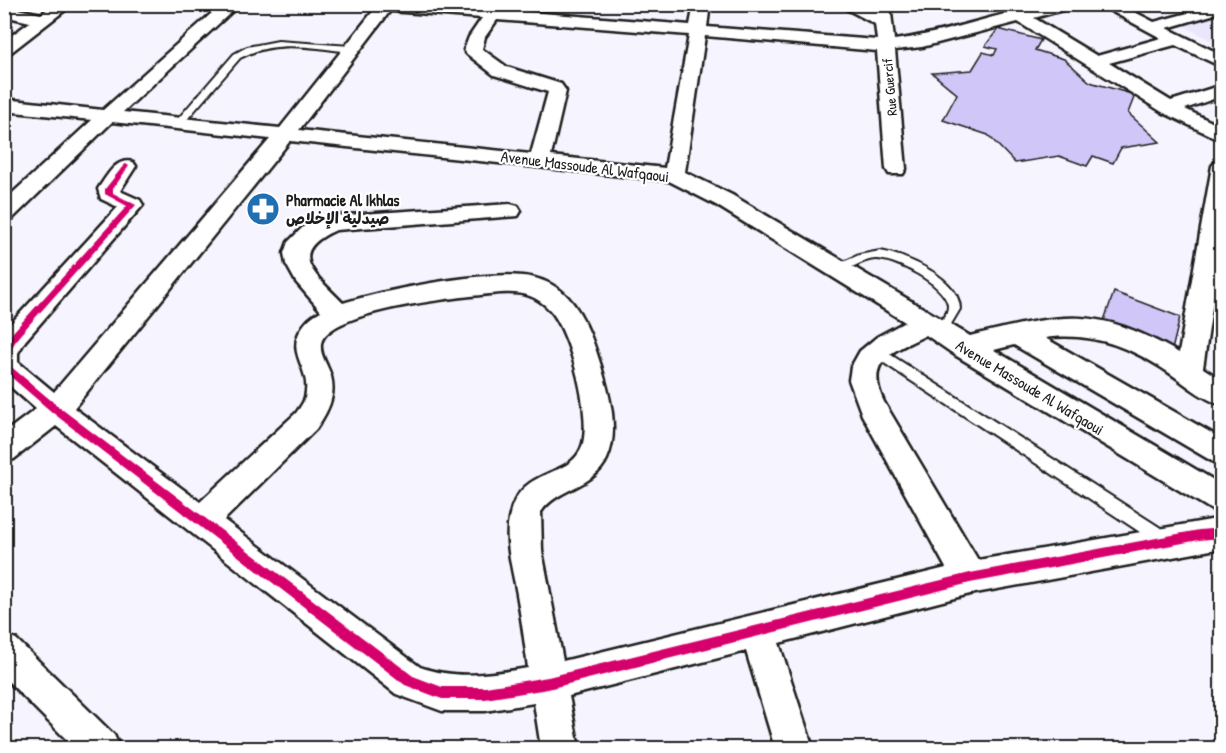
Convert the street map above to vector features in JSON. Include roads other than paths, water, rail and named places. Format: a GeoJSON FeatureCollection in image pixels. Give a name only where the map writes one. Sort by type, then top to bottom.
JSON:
{"type":"FeatureCollection","features":[{"type":"Feature","properties":{"kind":"street"},"geometry":{"type":"LineString","coordinates":[[4,49],[65,4]]}},
{"type":"Feature","properties":{"kind":"street"},"geometry":{"type":"LineString","coordinates":[[4,214],[108,115],[232,4]]}},
{"type":"Feature","properties":{"kind":"street"},"geometry":{"type":"LineString","coordinates":[[674,175],[702,4]]}},
{"type":"Feature","properties":{"kind":"street"},"geometry":{"type":"LineString","coordinates":[[845,4],[882,12]]}},
{"type":"Feature","properties":{"kind":"street"},"geometry":{"type":"LineString","coordinates":[[4,450],[56,410],[286,133],[351,48],[379,5],[492,15],[534,11],[697,31],[885,46],[922,42],[1067,4]]}},
{"type":"Feature","properties":{"kind":"street"},"geometry":{"type":"LineString","coordinates":[[1106,4],[1221,62]]}},
{"type":"Feature","properties":{"kind":"street"},"geometry":{"type":"LineString","coordinates":[[1153,27],[1221,7]]}},
{"type":"Feature","properties":{"kind":"street"},"geometry":{"type":"LineString","coordinates":[[4,11],[44,20]]}},
{"type":"Feature","properties":{"kind":"street","name":"Rue Guercif"},"geometry":{"type":"LineString","coordinates":[[882,12],[896,169]]}},
{"type":"Feature","properties":{"kind":"street"},"geometry":{"type":"LineString","coordinates":[[492,15],[477,37],[474,50],[484,64],[548,86],[557,92],[540,159]]}},
{"type":"Feature","properties":{"kind":"street"},"geometry":{"type":"LineString","coordinates":[[1022,17],[1169,108],[1214,132]]}},
{"type":"Feature","properties":{"kind":"street"},"geometry":{"type":"LineString","coordinates":[[1095,62],[1177,39]]}},
{"type":"Feature","properties":{"kind":"street"},"geometry":{"type":"LineString","coordinates":[[1169,108],[1221,90]]}},
{"type":"Feature","properties":{"kind":"street","name":"Avenue Massoude Al Wafqaoui"},"geometry":{"type":"LineString","coordinates":[[4,105],[540,159],[674,175],[724,200],[932,329],[1221,502]]}},
{"type":"Feature","properties":{"kind":"street"},"geometry":{"type":"LineString","coordinates":[[126,166],[109,189],[109,194],[132,205],[16,334],[5,352],[5,366],[56,410],[409,681],[442,693],[485,693],[548,683],[758,633],[970,578],[1166,540],[1221,533]]}},
{"type":"Feature","properties":{"kind":"street"},"geometry":{"type":"LineString","coordinates":[[1189,374],[1221,166]]}},
{"type":"Feature","properties":{"kind":"street"},"geometry":{"type":"LineString","coordinates":[[338,314],[300,271],[294,257],[296,245],[314,229],[332,223],[510,211]]}},
{"type":"Feature","properties":{"kind":"street"},"geometry":{"type":"LineString","coordinates":[[202,521],[306,422],[317,406],[322,385],[308,354],[310,336],[322,322],[357,308],[476,287],[519,284],[542,290],[563,308],[581,345],[600,424],[594,457],[586,465],[543,489],[531,500],[525,511],[526,549],[560,748]]}},
{"type":"Feature","properties":{"kind":"street"},"geometry":{"type":"LineString","coordinates":[[964,348],[1069,326],[1099,329],[1149,350],[1221,394]]}},
{"type":"Feature","properties":{"kind":"street"},"geometry":{"type":"LineString","coordinates":[[932,329],[877,351],[862,373],[862,384],[872,407],[970,578]]}},
{"type":"Feature","properties":{"kind":"street"},"geometry":{"type":"LineString","coordinates":[[1019,336],[1221,454]]}},
{"type":"Feature","properties":{"kind":"street"},"geometry":{"type":"LineString","coordinates":[[758,633],[794,748]]}},
{"type":"Feature","properties":{"kind":"street"},"geometry":{"type":"LineString","coordinates":[[4,651],[101,748]]}},
{"type":"Feature","properties":{"kind":"lane"},"geometry":{"type":"LineString","coordinates":[[180,122],[237,56],[245,50],[271,43],[351,48]]}},
{"type":"Feature","properties":{"kind":"lane"},"geometry":{"type":"LineString","coordinates":[[836,270],[868,256],[879,255],[905,262],[924,273],[946,290],[954,305],[953,313],[932,329]]}},
{"type":"Feature","properties":{"kind":"lane"},"geometry":{"type":"LineString","coordinates":[[877,351],[1166,540]]}},
{"type":"Feature","properties":{"kind":"place","name":"Pharmacie Al Ikhlas صيدلية الإخلاص"},"geometry":{"type":"Point","coordinates":[263,209]}}]}
